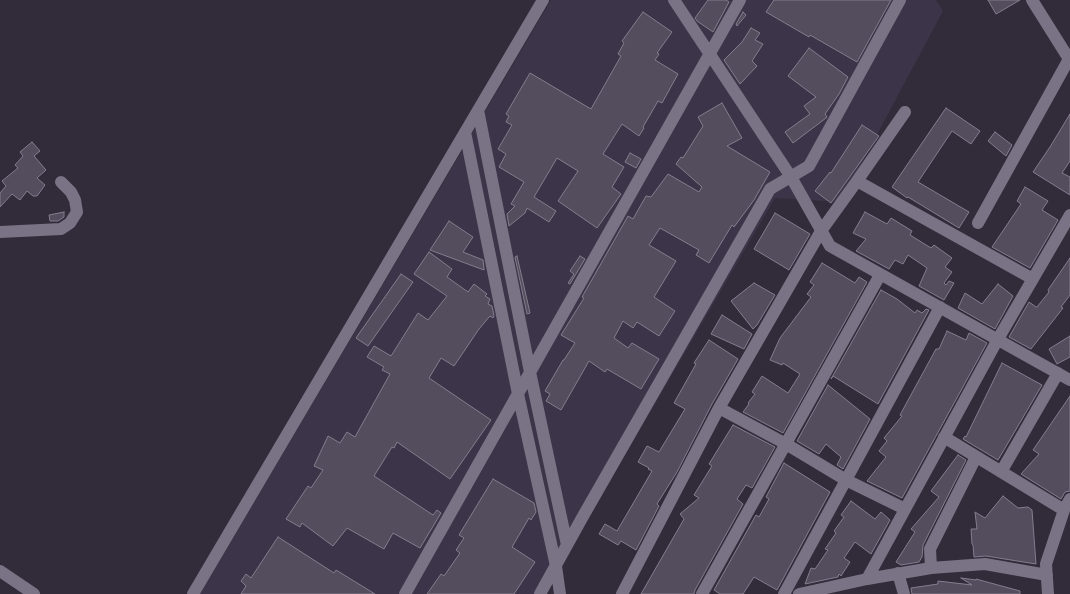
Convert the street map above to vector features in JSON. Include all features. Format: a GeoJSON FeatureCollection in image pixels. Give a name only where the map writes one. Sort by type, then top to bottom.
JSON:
{"type":"FeatureCollection","features":[{"type":"Feature","properties":{"kind":"street"},"geometry":{"type":"LineString","coordinates":[[193,594],[543,0]]}},
{"type":"Feature","properties":{"kind":"street"},"geometry":{"type":"LineString","coordinates":[[674,0],[791,177],[830,246],[1070,380]]}},
{"type":"Feature","properties":{"kind":"street"},"geometry":{"type":"LineString","coordinates":[[405,594],[740,0]]}},
{"type":"Feature","properties":{"kind":"street"},"geometry":{"type":"LineString","coordinates":[[540,594],[770,189],[809,166],[900,0]]}},
{"type":"Feature","properties":{"kind":"street"},"geometry":{"type":"LineString","coordinates":[[978,223],[1070,59],[1032,0]]}},
{"type":"Feature","properties":{"kind":"street"},"geometry":{"type":"LineString","coordinates":[[478,110],[530,372],[567,545]]}},
{"type":"Feature","properties":{"kind":"street"},"geometry":{"type":"LineString","coordinates":[[622,594],[719,408],[821,231],[905,112]]}},
{"type":"Feature","properties":{"kind":"street"},"geometry":{"type":"LineString","coordinates":[[465,132],[497,289],[520,389],[560,594]]}},
{"type":"Feature","properties":{"kind":"street"},"geometry":{"type":"LineString","coordinates":[[857,181],[1033,279]]}},
{"type":"Feature","properties":{"kind":"street"},"geometry":{"type":"LineString","coordinates":[[0,232],[61,229],[70,223],[77,212],[76,200],[61,182]]}},
{"type":"Feature","properties":{"kind":"street"},"geometry":{"type":"LineString","coordinates":[[867,578],[998,339],[1070,215]]}},
{"type":"Feature","properties":{"kind":"street"},"geometry":{"type":"LineString","coordinates":[[702,594],[880,275]]}},
{"type":"Feature","properties":{"kind":"street"},"geometry":{"type":"LineString","coordinates":[[497,289],[515,296]]}},
{"type":"Feature","properties":{"kind":"street"},"geometry":{"type":"LineString","coordinates":[[784,594],[940,307]]}},
{"type":"Feature","properties":{"kind":"street"},"geometry":{"type":"LineString","coordinates":[[1001,472],[1058,373]]}},
{"type":"Feature","properties":{"kind":"street"},"geometry":{"type":"LineString","coordinates":[[520,389],[536,396]]}},
{"type":"Feature","properties":{"kind":"street"},"geometry":{"type":"LineString","coordinates":[[719,408],[786,444],[846,480],[905,509]]}},
{"type":"Feature","properties":{"kind":"street"},"geometry":{"type":"LineString","coordinates":[[944,437],[1064,510]]}},
{"type":"Feature","properties":{"kind":"street"},"geometry":{"type":"LineString","coordinates":[[930,568],[930,549],[976,457]]}},
{"type":"Feature","properties":{"kind":"street"},"geometry":{"type":"LineString","coordinates":[[1048,594],[1046,564],[1064,510],[1070,499]]}},
{"type":"Feature","properties":{"kind":"street"},"geometry":{"type":"LineString","coordinates":[[798,594],[823,591],[867,578],[930,568],[985,564],[1046,575]]}},
{"type":"Feature","properties":{"kind":"street"},"geometry":{"type":"LineString","coordinates":[[0,571],[34,594]]}},
{"type":"Feature","properties":{"kind":"street"},"geometry":{"type":"LineString","coordinates":[[898,573],[904,594]]}},
{"type":"Feature","properties":{"kind":"shaded area"},"geometry":{"type":"Polygon","coordinates":[[[551,0],[936,0],[943,11],[841,202],[775,198],[544,594],[200,594],[551,0]]]}},
{"type":"Feature","properties":{"kind":"building"},"geometry":{"type":"Polygon","coordinates":[[[708,0],[726,0],[729,2],[713,32],[695,18],[708,0]]]}},
{"type":"Feature","properties":{"kind":"building"},"geometry":{"type":"Polygon","coordinates":[[[774,0],[891,0],[857,62],[766,12],[774,0]]]}},
{"type":"Feature","properties":{"kind":"building"},"geometry":{"type":"Polygon","coordinates":[[[988,0],[1020,0],[996,14],[988,0]]]}},
{"type":"Feature","properties":{"kind":"building"},"geometry":{"type":"Polygon","coordinates":[[[643,12],[672,32],[657,53],[659,54],[655,60],[678,74],[662,103],[658,101],[639,136],[622,124],[603,154],[624,167],[612,187],[621,194],[597,228],[558,201],[578,171],[557,158],[534,197],[556,211],[549,222],[527,208],[525,213],[509,226],[507,214],[515,206],[511,204],[524,182],[499,167],[506,154],[498,149],[512,125],[506,122],[509,116],[506,114],[530,73],[591,109],[621,56],[618,54],[624,43],[622,41],[643,12]]]}},
{"type":"Feature","properties":{"kind":"building"},"geometry":{"type":"Polygon","coordinates":[[[743,12],[746,15],[737,26],[736,24],[743,12]]]}},
{"type":"Feature","properties":{"kind":"building"},"geometry":{"type":"Polygon","coordinates":[[[751,28],[760,33],[755,40],[763,44],[752,61],[757,66],[740,84],[724,60],[742,42],[751,28]]]}},
{"type":"Feature","properties":{"kind":"building"},"geometry":{"type":"Polygon","coordinates":[[[809,48],[848,77],[825,114],[827,117],[793,143],[785,132],[810,114],[804,106],[816,97],[788,76],[809,48]]]}},
{"type":"Feature","properties":{"kind":"building"},"geometry":{"type":"Polygon","coordinates":[[[722,103],[742,138],[727,146],[770,172],[754,200],[734,227],[732,225],[709,263],[696,255],[699,250],[660,228],[649,245],[676,261],[654,297],[675,311],[659,336],[637,322],[633,328],[623,321],[614,338],[628,348],[632,343],[659,359],[641,389],[607,369],[605,372],[589,361],[561,410],[546,401],[550,394],[545,391],[575,343],[561,335],[584,298],[582,297],[628,216],[633,219],[646,196],[651,197],[668,174],[699,192],[702,187],[676,164],[681,157],[683,158],[703,126],[698,117],[722,103]]]}},
{"type":"Feature","properties":{"kind":"building"},"geometry":{"type":"Polygon","coordinates":[[[946,108],[980,131],[971,144],[952,131],[918,182],[969,212],[959,228],[907,198],[892,187],[946,108]]]}},
{"type":"Feature","properties":{"kind":"building"},"geometry":{"type":"Polygon","coordinates":[[[1070,114],[1070,161],[1062,173],[1070,177],[1070,195],[1033,172],[1070,114]]]}},
{"type":"Feature","properties":{"kind":"building"},"geometry":{"type":"Polygon","coordinates":[[[862,125],[879,136],[831,203],[815,191],[831,173],[862,125]]]}},
{"type":"Feature","properties":{"kind":"building"},"geometry":{"type":"Polygon","coordinates":[[[995,132],[1012,145],[1006,156],[988,141],[995,132]]]}},
{"type":"Feature","properties":{"kind":"building"},"geometry":{"type":"Polygon","coordinates":[[[32,142],[40,151],[34,156],[46,170],[37,178],[45,185],[37,196],[33,196],[27,191],[20,200],[12,194],[0,207],[0,193],[6,186],[2,181],[18,168],[15,165],[23,156],[20,152],[32,142]]]}},
{"type":"Feature","properties":{"kind":"building"},"geometry":{"type":"Polygon","coordinates":[[[630,153],[641,159],[636,168],[625,162],[630,153]]]}},
{"type":"Feature","properties":{"kind":"building"},"geometry":{"type":"Polygon","coordinates":[[[1025,187],[1048,201],[1042,210],[1058,220],[1030,268],[992,247],[1021,204],[1017,201],[1025,187]]]}},
{"type":"Feature","properties":{"kind":"building"},"geometry":{"type":"Polygon","coordinates":[[[64,212],[64,217],[58,221],[50,221],[49,215],[64,212]]]}},
{"type":"Feature","properties":{"kind":"building"},"geometry":{"type":"Polygon","coordinates":[[[865,212],[887,224],[891,218],[912,231],[910,235],[931,248],[934,245],[952,258],[945,267],[952,272],[944,283],[946,285],[949,281],[954,283],[944,300],[919,286],[927,268],[908,255],[903,264],[895,260],[889,269],[856,251],[866,239],[853,233],[865,212]]]}},
{"type":"Feature","properties":{"kind":"building"},"geometry":{"type":"Polygon","coordinates":[[[775,213],[810,234],[789,270],[754,249],[775,213]]]}},
{"type":"Feature","properties":{"kind":"building"},"geometry":{"type":"Polygon","coordinates":[[[449,221],[473,237],[463,252],[483,260],[484,270],[430,250],[449,221]]]}},
{"type":"Feature","properties":{"kind":"building"},"geometry":{"type":"Polygon","coordinates":[[[429,252],[452,269],[447,277],[468,292],[474,284],[487,294],[485,296],[490,299],[488,304],[492,306],[494,316],[493,318],[490,316],[479,329],[454,366],[441,358],[429,378],[491,420],[450,479],[397,442],[374,476],[433,515],[437,510],[441,513],[420,548],[393,533],[384,549],[347,528],[333,546],[302,523],[300,527],[286,519],[308,486],[311,488],[323,470],[314,466],[328,436],[340,443],[347,432],[355,437],[390,374],[382,370],[384,367],[367,357],[374,346],[391,356],[418,313],[428,320],[447,296],[414,274],[429,252]]]}},
{"type":"Feature","properties":{"kind":"building"},"geometry":{"type":"Polygon","coordinates":[[[517,256],[530,313],[527,314],[515,257],[517,256]]]}},
{"type":"Feature","properties":{"kind":"building"},"geometry":{"type":"Polygon","coordinates":[[[580,256],[585,259],[570,284],[568,283],[574,274],[570,271],[580,256]]]}},
{"type":"Feature","properties":{"kind":"building"},"geometry":{"type":"Polygon","coordinates":[[[1070,258],[1070,295],[1061,307],[1063,308],[1031,349],[1009,337],[1029,302],[1037,307],[1049,292],[1048,290],[1070,258]]]}},
{"type":"Feature","properties":{"kind":"building"},"geometry":{"type":"Polygon","coordinates":[[[822,263],[855,283],[859,277],[867,282],[783,433],[743,412],[755,394],[752,392],[762,376],[788,393],[800,374],[783,363],[782,365],[770,360],[780,338],[811,297],[807,294],[814,285],[810,282],[822,263]]]}},
{"type":"Feature","properties":{"kind":"building"},"geometry":{"type":"Polygon","coordinates":[[[401,274],[413,282],[368,346],[356,338],[401,274]]]}},
{"type":"Feature","properties":{"kind":"building"},"geometry":{"type":"Polygon","coordinates":[[[754,283],[775,295],[753,329],[731,301],[754,283]]]}},
{"type":"Feature","properties":{"kind":"building"},"geometry":{"type":"Polygon","coordinates":[[[998,284],[1013,296],[995,329],[958,308],[965,293],[982,304],[998,284]]]}},
{"type":"Feature","properties":{"kind":"building"},"geometry":{"type":"Polygon","coordinates":[[[881,290],[897,299],[915,313],[917,310],[922,313],[926,309],[929,310],[878,404],[833,376],[831,379],[881,290]]]}},
{"type":"Feature","properties":{"kind":"building"},"geometry":{"type":"Polygon","coordinates":[[[722,315],[752,334],[744,349],[711,334],[722,315]]]}},
{"type":"Feature","properties":{"kind":"building"},"geometry":{"type":"Polygon","coordinates":[[[947,331],[966,340],[969,333],[987,343],[902,498],[867,481],[886,457],[879,451],[887,441],[884,438],[902,416],[900,415],[936,349],[939,349],[947,331]]]}},
{"type":"Feature","properties":{"kind":"building"},"geometry":{"type":"Polygon","coordinates":[[[1070,336],[1070,357],[1057,364],[1049,349],[1070,336]]]}},
{"type":"Feature","properties":{"kind":"building"},"geometry":{"type":"Polygon","coordinates":[[[709,340],[738,359],[712,404],[677,472],[657,504],[659,506],[636,550],[621,541],[618,545],[599,534],[605,524],[617,531],[652,471],[638,462],[647,446],[659,452],[685,409],[674,403],[696,364],[694,363],[709,340]]]}},
{"type":"Feature","properties":{"kind":"building"},"geometry":{"type":"Polygon","coordinates":[[[1002,363],[1042,385],[998,460],[963,439],[966,437],[1002,363]]]}},
{"type":"Feature","properties":{"kind":"building"},"geometry":{"type":"Polygon","coordinates":[[[828,385],[870,419],[843,469],[837,465],[841,457],[826,444],[819,454],[797,441],[828,385]]]}},
{"type":"Feature","properties":{"kind":"building"},"geometry":{"type":"Polygon","coordinates":[[[1070,396],[1070,491],[1065,492],[1061,499],[1021,474],[1039,454],[1033,450],[1070,396]]]}},
{"type":"Feature","properties":{"kind":"building"},"geometry":{"type":"Polygon","coordinates":[[[733,425],[775,447],[752,488],[746,485],[737,499],[743,504],[694,594],[641,594],[684,519],[680,514],[699,498],[694,495],[712,466],[709,464],[733,425]]]}},
{"type":"Feature","properties":{"kind":"building"},"geometry":{"type":"Polygon","coordinates":[[[958,455],[966,460],[923,545],[922,557],[919,562],[901,565],[896,562],[915,532],[911,529],[939,497],[931,491],[958,455]]]}},
{"type":"Feature","properties":{"kind":"building"},"geometry":{"type":"Polygon","coordinates":[[[784,463],[830,492],[777,590],[754,577],[743,594],[720,594],[714,590],[756,515],[759,517],[769,499],[766,497],[784,463]]]}},
{"type":"Feature","properties":{"kind":"building"},"geometry":{"type":"Polygon","coordinates":[[[493,479],[534,503],[536,512],[531,520],[529,518],[512,547],[535,562],[514,594],[427,594],[441,574],[444,576],[460,553],[456,550],[464,538],[459,535],[493,479]]]}},
{"type":"Feature","properties":{"kind":"building"},"geometry":{"type":"Polygon","coordinates":[[[1003,496],[1018,508],[1028,507],[1032,510],[1036,564],[986,556],[974,557],[971,529],[977,529],[975,512],[985,518],[1003,496]]]}},
{"type":"Feature","properties":{"kind":"building"},"geometry":{"type":"Polygon","coordinates":[[[851,501],[875,519],[881,512],[890,520],[871,554],[855,542],[844,558],[850,562],[841,576],[839,574],[838,577],[805,584],[811,568],[815,569],[828,550],[825,549],[844,517],[841,515],[851,501]]]}},
{"type":"Feature","properties":{"kind":"building"},"geometry":{"type":"Polygon","coordinates":[[[278,537],[334,573],[336,570],[375,594],[241,594],[246,586],[241,581],[246,574],[251,578],[278,537]]]}},
{"type":"Feature","properties":{"kind":"building"},"geometry":{"type":"Polygon","coordinates":[[[961,578],[976,579],[1020,591],[1020,594],[912,594],[911,588],[938,584],[938,581],[972,585],[961,578]]]}}]}
